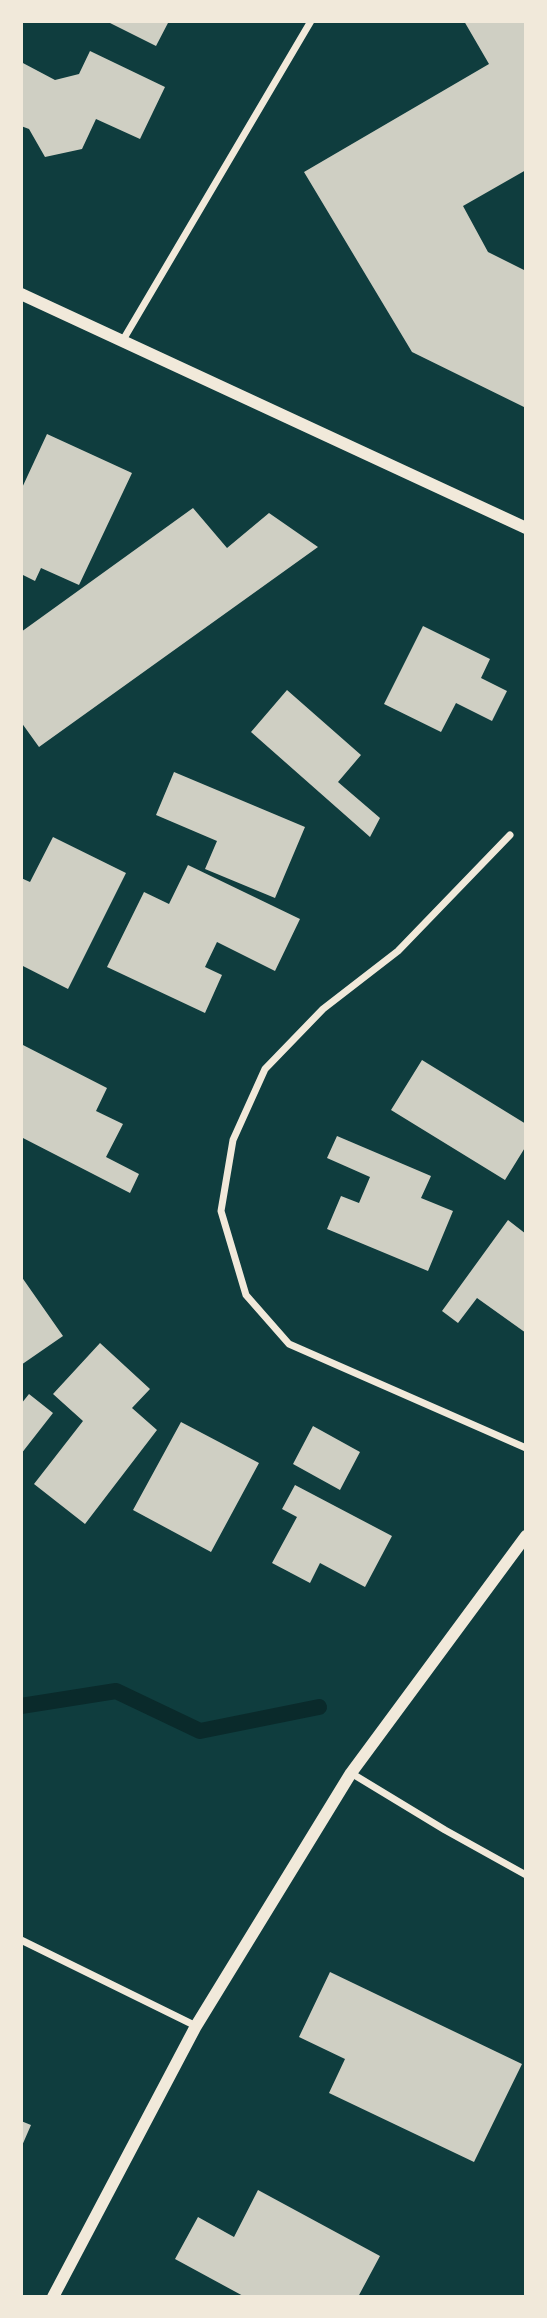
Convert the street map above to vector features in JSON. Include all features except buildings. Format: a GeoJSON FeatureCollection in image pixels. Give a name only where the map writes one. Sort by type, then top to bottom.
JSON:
{"type":"FeatureCollection","features":[{"type":"Feature","properties":{"kind":"street"},"geometry":{"type":"LineString","coordinates":[[123,340],[312,21]]}},
{"type":"Feature","properties":{"kind":"street"},"geometry":{"type":"LineString","coordinates":[[21,294],[526,528]]}},
{"type":"Feature","properties":{"kind":"street"},"geometry":{"type":"LineString","coordinates":[[510,835],[397,951],[323,1009],[265,1069],[233,1140],[221,1211],[246,1295],[289,1344],[526,1448]]}},
{"type":"Feature","properties":{"kind":"street"},"geometry":{"type":"LineString","coordinates":[[53,2297],[197,2026],[351,1773],[526,1536]]}},
{"type":"Feature","properties":{"kind":"street"},"geometry":{"type":"LineString","coordinates":[[351,1773],[526,1875]]}},
{"type":"Feature","properties":{"kind":"street"},"geometry":{"type":"LineString","coordinates":[[21,1941],[197,2026]]}},
{"type":"Feature","properties":{"kind":"waterway"},"geometry":{"type":"LineString","coordinates":[[21,1706],[116,1691],[200,1731],[319,1707]]}}]}
